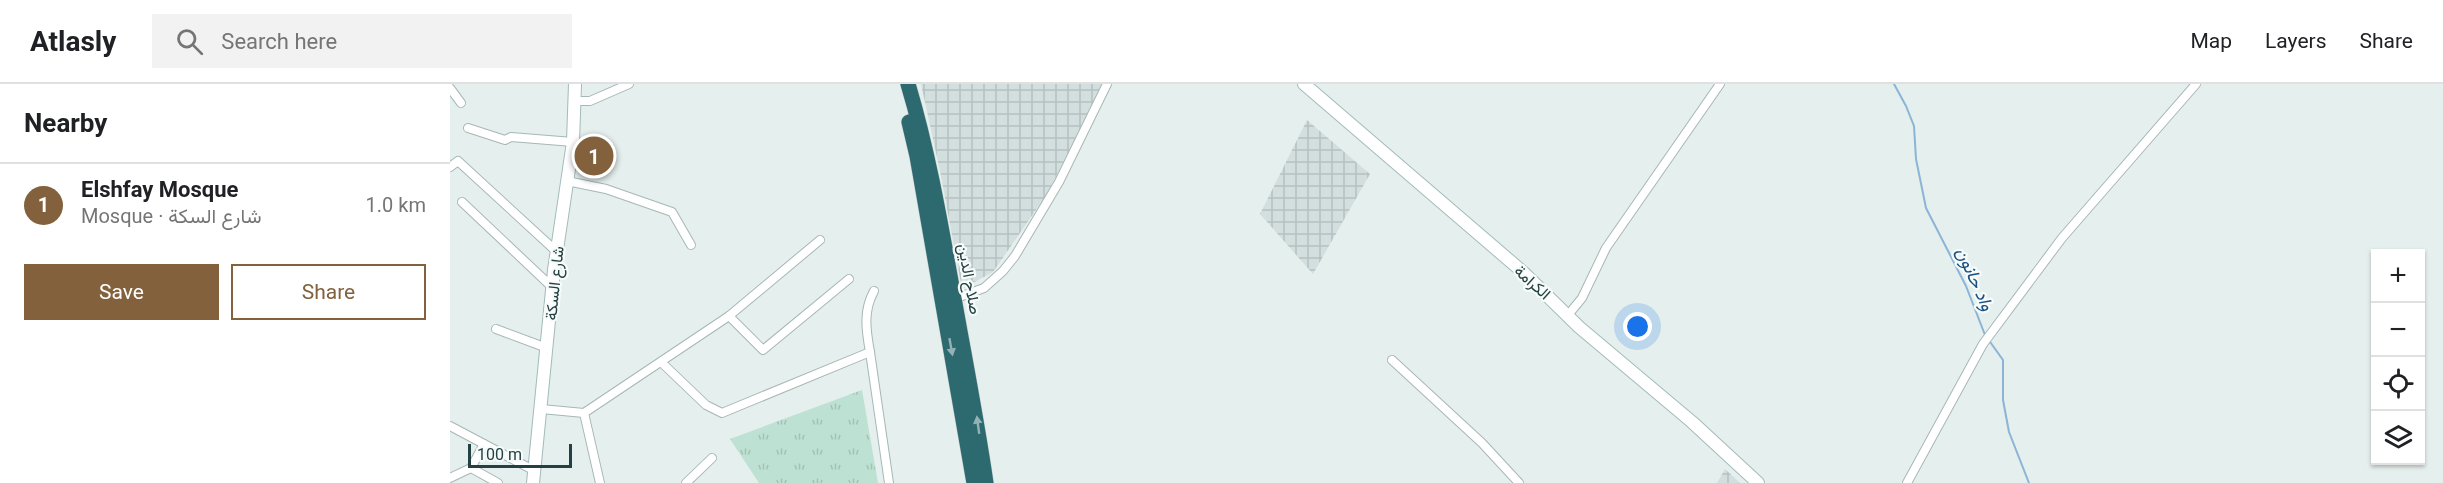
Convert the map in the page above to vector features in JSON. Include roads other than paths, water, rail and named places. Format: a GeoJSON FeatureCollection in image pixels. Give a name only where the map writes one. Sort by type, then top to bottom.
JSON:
{"type":"FeatureCollection","features":[{"type":"Feature","properties":{"kind":"highway","name":"صلاح الدين"},"geometry":{"type":"LineString","coordinates":[[899,84],[917,156],[974,483]]}},
{"type":"Feature","properties":{"kind":"highway","name":"صلاح الدين"},"geometry":{"type":"LineString","coordinates":[[909,84],[924,139],[974,396],[986,483]]}},
{"type":"Feature","properties":{"kind":"main road","name":"شارع السكة"},"geometry":{"type":"LineString","coordinates":[[534,477],[556,252],[573,142],[575,84]]}},
{"type":"Feature","properties":{"kind":"main road","name":"الكرامة"},"geometry":{"type":"LineString","coordinates":[[1304,84],[1524,273],[1568,315],[1692,422],[1758,483]]}},
{"type":"Feature","properties":{"kind":"street"},"geometry":{"type":"LineString","coordinates":[[574,101],[590,101],[629,84]]}},
{"type":"Feature","properties":{"kind":"street"},"geometry":{"type":"LineString","coordinates":[[954,299],[984,288],[1003,271],[1015,256],[1059,182],[1107,84]]}},
{"type":"Feature","properties":{"kind":"street"},"geometry":{"type":"LineString","coordinates":[[1568,315],[1582,298],[1606,248],[1720,84]]}},
{"type":"Feature","properties":{"kind":"street"},"geometry":{"type":"LineString","coordinates":[[1907,483],[1983,344],[2062,238],[2196,84]]}},
{"type":"Feature","properties":{"kind":"street"},"geometry":{"type":"LineString","coordinates":[[450,88],[461,103]]}},
{"type":"Feature","properties":{"kind":"street"},"geometry":{"type":"LineString","coordinates":[[468,128],[505,140],[511,137],[573,142]]}},
{"type":"Feature","properties":{"kind":"street"},"geometry":{"type":"LineString","coordinates":[[450,167],[458,161],[556,252]]}},
{"type":"Feature","properties":{"kind":"street"},"geometry":{"type":"LineString","coordinates":[[567,181],[606,189],[672,212],[691,244]]}},
{"type":"Feature","properties":{"kind":"street"},"geometry":{"type":"LineString","coordinates":[[462,202],[553,288]]}},
{"type":"Feature","properties":{"kind":"street"},"geometry":{"type":"LineString","coordinates":[[541,409],[584,413],[729,316],[820,240]]}},
{"type":"Feature","properties":{"kind":"street"},"geometry":{"type":"LineString","coordinates":[[729,316],[763,350],[849,279]]}},
{"type":"Feature","properties":{"kind":"street"},"geometry":{"type":"LineString","coordinates":[[874,291],[867,305],[866,326],[889,483]]}},
{"type":"Feature","properties":{"kind":"street"},"geometry":{"type":"LineString","coordinates":[[496,329],[547,348]]}},
{"type":"Feature","properties":{"kind":"street"},"geometry":{"type":"LineString","coordinates":[[661,362],[706,405],[722,413],[870,352]]}},
{"type":"Feature","properties":{"kind":"street"},"geometry":{"type":"LineString","coordinates":[[1392,360],[1482,443],[1519,483]]}},
{"type":"Feature","properties":{"kind":"street"},"geometry":{"type":"LineString","coordinates":[[584,413],[600,483]]}},
{"type":"Feature","properties":{"kind":"street"},"geometry":{"type":"LineString","coordinates":[[450,426],[484,444],[534,477]]}},
{"type":"Feature","properties":{"kind":"street"},"geometry":{"type":"LineString","coordinates":[[452,474],[471,468],[484,444]]}},
{"type":"Feature","properties":{"kind":"street"},"geometry":{"type":"LineString","coordinates":[[686,483],[712,458]]}},
{"type":"Feature","properties":{"kind":"street"},"geometry":{"type":"LineString","coordinates":[[471,468],[498,483]]}},
{"type":"Feature","properties":{"kind":"waterway","name":"واد حانون"},"geometry":{"type":"LineString","coordinates":[[1894,84],[1914,126],[1916,159],[1926,208],[1966,286],[1985,335]]}},
{"type":"Feature","properties":{"kind":"waterway","name":"واد حانون"},"geometry":{"type":"LineString","coordinates":[[1988,339],[2003,360],[2003,400],[2009,432],[2029,483]]}},
{"type":"Feature","properties":{"kind":"place","name":"Elshfay Mosque"},"geometry":{"type":"Point","coordinates":[594,156]}}]}
